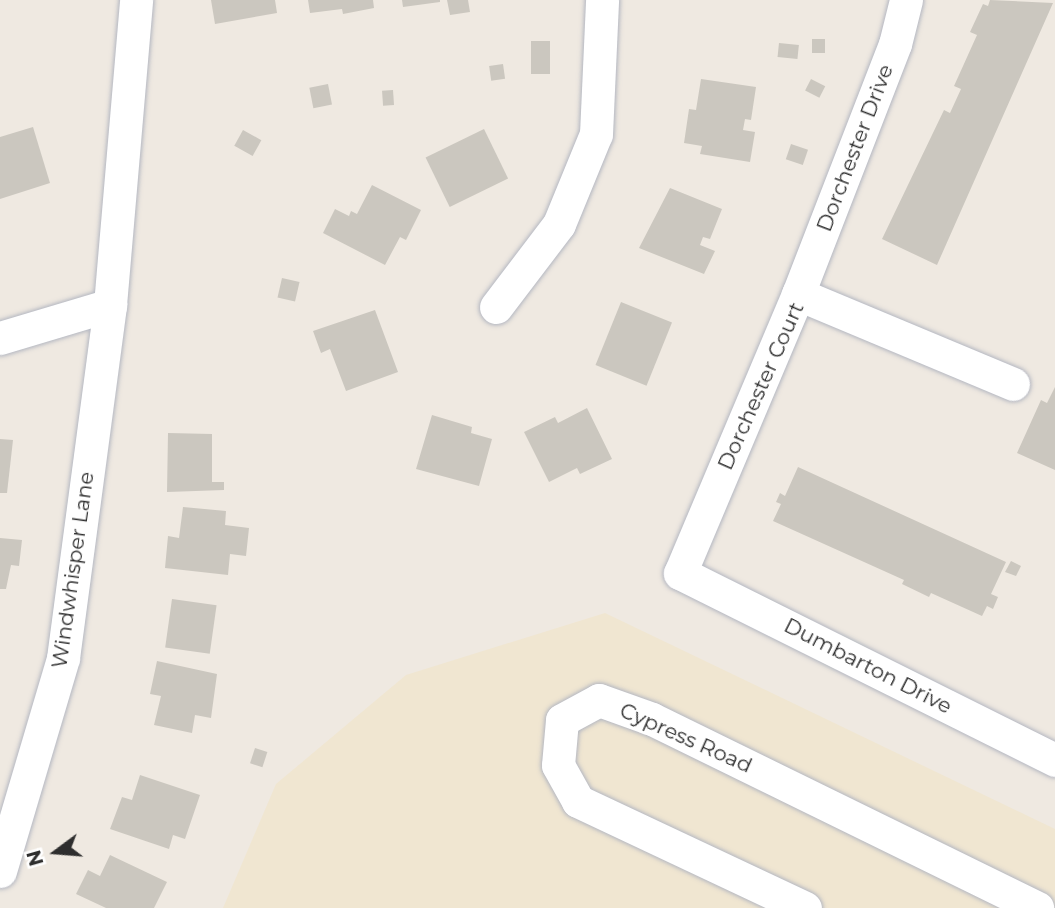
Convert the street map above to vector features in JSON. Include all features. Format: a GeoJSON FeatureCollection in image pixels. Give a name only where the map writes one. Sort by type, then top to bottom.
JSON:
{"type":"FeatureCollection","features":[{"type":"Feature","properties":{"kind":"street","name":"Windwhisper Lane"},"geometry":{"type":"LineString","coordinates":[[0,871],[63,658],[110,304],[136,0]]}},
{"type":"Feature","properties":{"kind":"street"},"geometry":{"type":"LineString","coordinates":[[496,307],[559,224],[596,134],[602,0]]}},
{"type":"Feature","properties":{"kind":"street","name":"Dorchester Drive"},"geometry":{"type":"LineString","coordinates":[[798,294],[895,44],[906,0]]}},
{"type":"Feature","properties":{"kind":"street","name":"Dorchester Court"},"geometry":{"type":"LineString","coordinates":[[680,573],[798,294],[1013,384]]}},
{"type":"Feature","properties":{"kind":"street"},"geometry":{"type":"LineString","coordinates":[[0,338],[110,304]]}},
{"type":"Feature","properties":{"kind":"street","name":"Dumbarton Drive"},"geometry":{"type":"LineString","coordinates":[[680,573],[1055,760]]}},
{"type":"Feature","properties":{"kind":"street","name":"Cypress Road"},"geometry":{"type":"LineString","coordinates":[[805,908],[578,801],[558,765],[562,720],[599,700],[652,719],[1037,908]]}},
{"type":"Feature","properties":{"kind":"shaded area"},"geometry":{"type":"Polygon","coordinates":[[[605,613],[1055,829],[1055,908],[223,908],[276,784],[406,675],[605,613]]]}},
{"type":"Feature","properties":{"kind":"building"},"geometry":{"type":"Polygon","coordinates":[[[211,0],[275,0],[277,13],[215,24],[211,0]]]}},
{"type":"Feature","properties":{"kind":"building"},"geometry":{"type":"Polygon","coordinates":[[[308,0],[373,0],[374,8],[343,14],[342,9],[310,13],[308,0]]]}},
{"type":"Feature","properties":{"kind":"building"},"geometry":{"type":"Polygon","coordinates":[[[402,0],[440,0],[440,2],[403,7],[402,0]]]}},
{"type":"Feature","properties":{"kind":"building"},"geometry":{"type":"Polygon","coordinates":[[[447,0],[468,0],[470,12],[450,15],[447,0]]]}},
{"type":"Feature","properties":{"kind":"building"},"geometry":{"type":"Polygon","coordinates":[[[990,0],[1053,3],[937,265],[882,239],[944,110],[950,113],[961,89],[954,86],[977,35],[970,32],[983,4],[988,6],[990,0]]]}},
{"type":"Feature","properties":{"kind":"building"},"geometry":{"type":"Polygon","coordinates":[[[812,39],[825,39],[825,53],[812,53],[812,39]]]}},
{"type":"Feature","properties":{"kind":"building"},"geometry":{"type":"Polygon","coordinates":[[[531,41],[550,41],[550,74],[531,74],[531,41]]]}},
{"type":"Feature","properties":{"kind":"building"},"geometry":{"type":"Polygon","coordinates":[[[779,43],[799,45],[797,59],[778,57],[779,43]]]}},
{"type":"Feature","properties":{"kind":"building"},"geometry":{"type":"Polygon","coordinates":[[[503,64],[505,79],[491,81],[489,66],[503,64]]]}},
{"type":"Feature","properties":{"kind":"building"},"geometry":{"type":"Polygon","coordinates":[[[701,79],[756,87],[751,120],[745,119],[743,130],[755,132],[750,162],[700,154],[702,146],[684,143],[689,109],[696,110],[701,79]]]}},
{"type":"Feature","properties":{"kind":"building"},"geometry":{"type":"Polygon","coordinates":[[[811,79],[825,86],[819,98],[805,91],[811,79]]]}},
{"type":"Feature","properties":{"kind":"building"},"geometry":{"type":"Polygon","coordinates":[[[328,84],[332,105],[313,108],[309,88],[328,84]]]}},
{"type":"Feature","properties":{"kind":"building"},"geometry":{"type":"Polygon","coordinates":[[[393,90],[394,105],[383,106],[382,91],[393,90]]]}},
{"type":"Feature","properties":{"kind":"building"},"geometry":{"type":"Polygon","coordinates":[[[33,127],[50,183],[0,199],[0,137],[33,127]]]}},
{"type":"Feature","properties":{"kind":"building"},"geometry":{"type":"Polygon","coordinates":[[[484,129],[508,178],[450,207],[426,157],[484,129]]]}},
{"type":"Feature","properties":{"kind":"building"},"geometry":{"type":"Polygon","coordinates":[[[243,130],[261,140],[253,156],[234,146],[243,130]]]}},
{"type":"Feature","properties":{"kind":"building"},"geometry":{"type":"Polygon","coordinates":[[[791,144],[808,150],[803,165],[786,159],[791,144]]]}},
{"type":"Feature","properties":{"kind":"building"},"geometry":{"type":"Polygon","coordinates":[[[372,185],[421,210],[406,240],[400,237],[385,265],[323,233],[335,209],[349,216],[351,211],[357,214],[372,185]]]}},
{"type":"Feature","properties":{"kind":"building"},"geometry":{"type":"Polygon","coordinates":[[[670,188],[722,209],[710,239],[703,237],[700,245],[715,251],[704,274],[639,248],[670,188]]]}},
{"type":"Feature","properties":{"kind":"building"},"geometry":{"type":"Polygon","coordinates":[[[282,278],[300,282],[295,302],[278,297],[282,278]]]}},
{"type":"Feature","properties":{"kind":"building"},"geometry":{"type":"Polygon","coordinates":[[[621,302],[672,323],[647,386],[596,365],[621,302]]]}},
{"type":"Feature","properties":{"kind":"building"},"geometry":{"type":"Polygon","coordinates":[[[375,310],[398,372],[346,391],[330,349],[321,353],[313,331],[375,310]]]}},
{"type":"Feature","properties":{"kind":"building"},"geometry":{"type":"Polygon","coordinates":[[[1055,387],[1055,470],[1017,453],[1041,400],[1047,403],[1055,387]]]}},
{"type":"Feature","properties":{"kind":"building"},"geometry":{"type":"Polygon","coordinates":[[[587,408],[612,459],[580,474],[577,468],[549,482],[524,432],[555,417],[558,423],[587,408]]]}},
{"type":"Feature","properties":{"kind":"building"},"geometry":{"type":"Polygon","coordinates":[[[432,415],[472,427],[471,433],[492,439],[479,486],[416,469],[432,415]]]}},
{"type":"Feature","properties":{"kind":"building"},"geometry":{"type":"Polygon","coordinates":[[[168,433],[212,434],[212,482],[224,482],[224,490],[167,492],[168,433]]]}},
{"type":"Feature","properties":{"kind":"building"},"geometry":{"type":"Polygon","coordinates":[[[0,439],[13,440],[7,493],[0,493],[0,439]]]}},
{"type":"Feature","properties":{"kind":"building"},"geometry":{"type":"Polygon","coordinates":[[[798,467],[1006,562],[991,594],[998,597],[993,609],[987,606],[982,616],[931,593],[929,597],[902,584],[904,580],[773,521],[781,504],[776,502],[780,493],[785,496],[798,467]]]}},
{"type":"Feature","properties":{"kind":"building"},"geometry":{"type":"Polygon","coordinates":[[[183,507],[226,511],[225,525],[249,528],[246,556],[230,554],[228,575],[165,568],[168,536],[179,538],[183,507]]]}},
{"type":"Feature","properties":{"kind":"building"},"geometry":{"type":"Polygon","coordinates":[[[0,538],[22,540],[19,566],[11,565],[6,589],[0,589],[0,538]]]}},
{"type":"Feature","properties":{"kind":"building"},"geometry":{"type":"Polygon","coordinates":[[[1011,561],[1021,566],[1016,576],[1005,572],[1011,561]]]}},
{"type":"Feature","properties":{"kind":"building"},"geometry":{"type":"Polygon","coordinates":[[[172,599],[217,605],[210,654],[165,648],[172,599]]]}},
{"type":"Feature","properties":{"kind":"building"},"geometry":{"type":"Polygon","coordinates":[[[157,661],[217,674],[211,718],[195,715],[192,733],[154,725],[161,696],[150,694],[157,661]]]}},
{"type":"Feature","properties":{"kind":"building"},"geometry":{"type":"Polygon","coordinates":[[[255,748],[267,752],[262,767],[250,763],[255,748]]]}},
{"type":"Feature","properties":{"kind":"building"},"geometry":{"type":"Polygon","coordinates":[[[140,775],[200,795],[185,839],[173,835],[169,849],[110,829],[122,797],[132,800],[140,775]]]}},
{"type":"Feature","properties":{"kind":"building"},"geometry":{"type":"Polygon","coordinates":[[[110,855],[167,882],[154,908],[106,908],[76,894],[88,870],[100,876],[110,855]]]}}]}
